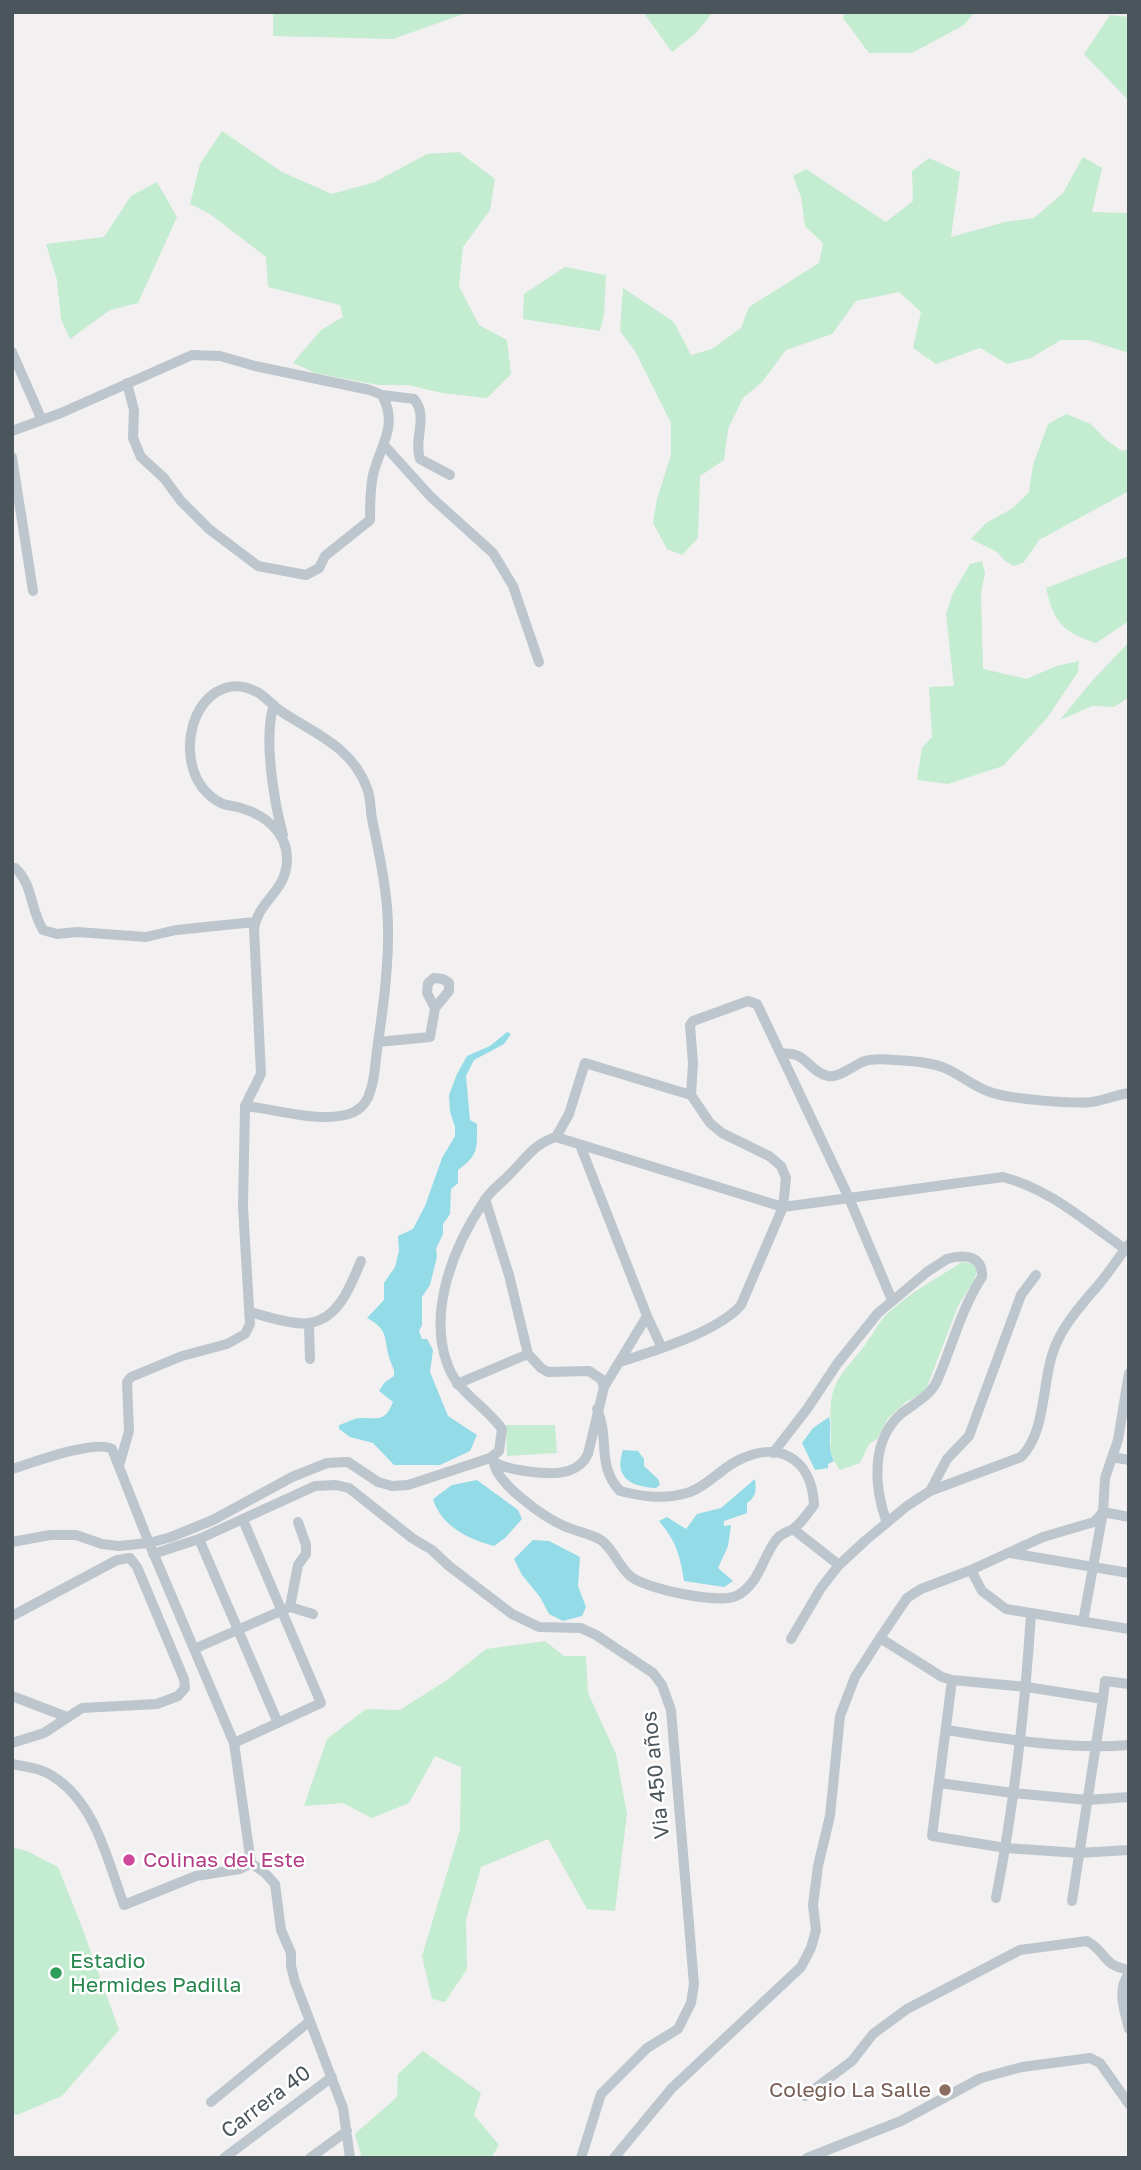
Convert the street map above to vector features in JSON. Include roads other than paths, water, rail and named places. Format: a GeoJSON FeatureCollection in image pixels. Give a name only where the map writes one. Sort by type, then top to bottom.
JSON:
{"type":"FeatureCollection","features":[{"type":"Feature","properties":{"kind":"street"},"geometry":{"type":"LineString","coordinates":[[12,352],[41,418]]}},
{"type":"Feature","properties":{"kind":"street"},"geometry":{"type":"LineString","coordinates":[[12,431],[41,418],[61,413],[192,355],[220,356],[382,395],[414,399],[420,406],[417,450],[420,459],[450,475]]}},
{"type":"Feature","properties":{"kind":"street"},"geometry":{"type":"LineString","coordinates":[[127,383],[134,410],[133,438],[141,457],[164,478],[181,502],[209,529],[258,566],[306,575],[319,568],[325,556],[370,520],[370,491],[390,421],[389,407],[382,395]]}},
{"type":"Feature","properties":{"kind":"street"},"geometry":{"type":"LineString","coordinates":[[384,444],[431,497],[493,553],[513,586],[539,662]]}},
{"type":"Feature","properties":{"kind":"street"},"geometry":{"type":"LineString","coordinates":[[12,457],[33,591]]}},
{"type":"Feature","properties":{"kind":"street"},"geometry":{"type":"LineString","coordinates":[[245,1106],[335,1117],[352,1113],[366,1102],[371,1091],[378,1042],[387,968],[388,923],[383,874],[368,789],[356,767],[334,744],[313,728],[256,692],[239,687],[223,687],[204,701],[193,725],[189,757],[196,779],[221,803],[241,808],[270,821],[286,847]]}},
{"type":"Feature","properties":{"kind":"street"},"geometry":{"type":"LineString","coordinates":[[119,1466],[129,1431],[129,1379],[182,1356],[236,1340],[245,1334],[250,1324],[243,1207],[245,1106],[261,1074],[255,922],[258,912],[281,886],[286,873],[286,847],[272,782],[269,720],[274,705]]}},
{"type":"Feature","properties":{"kind":"street"},"geometry":{"type":"LineString","coordinates":[[12,868],[25,877],[37,921],[43,930],[57,934],[77,932],[146,937],[176,930],[255,922]]}},
{"type":"Feature","properties":{"kind":"street"},"geometry":{"type":"LineString","coordinates":[[620,1362],[662,1348],[733,1315],[741,1305],[783,1207],[787,1189],[786,1178],[780,1166],[769,1156],[722,1133],[710,1123],[691,1095],[693,1063],[689,1031],[693,1021],[748,1001],[754,1002],[781,1054],[849,1198],[892,1300]]}},
{"type":"Feature","properties":{"kind":"street"},"geometry":{"type":"LineString","coordinates":[[378,1042],[430,1037],[435,1008]]}},
{"type":"Feature","properties":{"kind":"street"},"geometry":{"type":"LineString","coordinates":[[781,1054],[799,1055],[816,1070],[828,1076],[836,1075],[865,1060],[921,1062],[947,1069],[991,1093],[1005,1096],[1076,1103],[1129,1093]]}},
{"type":"Feature","properties":{"kind":"street"},"geometry":{"type":"LineString","coordinates":[[556,1137],[569,1114],[585,1063],[691,1095]]}},
{"type":"Feature","properties":{"kind":"street"},"geometry":{"type":"LineString","coordinates":[[492,1461],[499,1451],[502,1429],[495,1419],[457,1384],[446,1363],[440,1322],[443,1293],[453,1259],[485,1199],[542,1142],[556,1137],[783,1207],[1003,1177],[1027,1184],[1127,1247],[1066,1325],[1056,1343],[1043,1392],[1035,1438],[1030,1448],[1021,1457],[930,1491],[887,1523],[839,1564],[821,1588],[791,1639]]}},
{"type":"Feature","properties":{"kind":"street"},"geometry":{"type":"LineString","coordinates":[[580,1145],[662,1348]]}},
{"type":"Feature","properties":{"kind":"street"},"geometry":{"type":"LineString","coordinates":[[485,1199],[512,1286],[528,1354],[548,1372],[589,1371],[601,1379],[604,1387]]}},
{"type":"Feature","properties":{"kind":"street"},"geometry":{"type":"LineString","coordinates":[[773,1453],[837,1364],[892,1300],[947,1259],[958,1256],[978,1261],[982,1277],[950,1345],[936,1383],[926,1397],[900,1415],[878,1450],[880,1503],[887,1523]]}},
{"type":"Feature","properties":{"kind":"street"},"geometry":{"type":"LineString","coordinates":[[250,1312],[309,1324],[324,1319],[344,1299],[361,1261]]}},
{"type":"Feature","properties":{"kind":"street"},"geometry":{"type":"LineString","coordinates":[[930,1491],[947,1459],[969,1437],[1021,1295],[1036,1275]]}},
{"type":"Feature","properties":{"kind":"street"},"geometry":{"type":"LineString","coordinates":[[12,1542],[50,1535],[76,1535],[102,1544],[149,1544],[213,1520],[292,1478],[327,1463],[348,1462],[378,1482],[392,1486],[408,1485],[492,1461],[554,1473],[577,1467],[588,1454],[604,1387],[647,1316]]}},
{"type":"Feature","properties":{"kind":"street"},"geometry":{"type":"LineString","coordinates":[[309,1324],[310,1359]]}},
{"type":"Feature","properties":{"kind":"street"},"geometry":{"type":"LineString","coordinates":[[457,1384],[528,1354]]}},
{"type":"Feature","properties":{"kind":"street"},"geometry":{"type":"LineString","coordinates":[[1083,1622],[1103,1512],[1105,1478],[1118,1440],[1129,1373]]}},
{"type":"Feature","properties":{"kind":"street"},"geometry":{"type":"LineString","coordinates":[[492,1461],[500,1478],[523,1498],[563,1525],[600,1539],[631,1577],[657,1588],[718,1598],[735,1597],[755,1580],[775,1542],[784,1531],[793,1529],[814,1505],[810,1481],[798,1461],[791,1456],[773,1453],[737,1460],[701,1487],[688,1492],[650,1498],[620,1491],[606,1469],[603,1422],[597,1409]]}},
{"type":"Feature","properties":{"kind":"street"},"geometry":{"type":"LineString","coordinates":[[12,1469],[65,1452],[106,1446],[112,1449],[153,1554],[234,1743],[251,1863],[275,1884],[281,1930],[291,1952],[295,1983],[343,2108],[350,2158]]}},
{"type":"Feature","properties":{"kind":"street"},"geometry":{"type":"LineString","coordinates":[[1112,1457],[1129,1460]]}},
{"type":"Feature","properties":{"kind":"street"},"geometry":{"type":"LineString","coordinates":[[947,1459],[949,1468],[958,1479]]}},
{"type":"Feature","properties":{"kind":"street","name":"Via 450 años"},"geometry":{"type":"LineString","coordinates":[[243,1520],[306,1490],[326,1485],[349,1488],[512,1614],[538,1627],[581,1629],[596,1634],[653,1673],[662,1685],[671,1710],[694,1983],[691,2003],[678,2029],[647,2048],[601,2094],[581,2158]]}},
{"type":"Feature","properties":{"kind":"street"},"geometry":{"type":"LineString","coordinates":[[1103,1512],[1129,1517]]}},
{"type":"Feature","properties":{"kind":"street"},"geometry":{"type":"LineString","coordinates":[[614,2158],[672,2088],[801,1967],[811,1948],[816,1930],[813,1905],[818,1866],[830,1816],[841,1716],[855,1677],[907,1598],[921,1588],[971,1570],[1043,1537],[1094,1522],[1103,1512]]}},
{"type":"Feature","properties":{"kind":"street"},"geometry":{"type":"LineString","coordinates":[[153,1554],[199,1539],[243,1520],[286,1609],[321,1703],[234,1743]]}},
{"type":"Feature","properties":{"kind":"street"},"geometry":{"type":"LineString","coordinates":[[286,1609],[298,1565],[306,1554],[306,1545],[298,1522]]}},
{"type":"Feature","properties":{"kind":"street"},"geometry":{"type":"LineString","coordinates":[[793,1529],[839,1564]]}},
{"type":"Feature","properties":{"kind":"street"},"geometry":{"type":"LineString","coordinates":[[199,1539],[278,1723]]}},
{"type":"Feature","properties":{"kind":"street"},"geometry":{"type":"LineString","coordinates":[[1009,1553],[1129,1573]]}},
{"type":"Feature","properties":{"kind":"street"},"geometry":{"type":"LineString","coordinates":[[12,1616],[117,1560],[130,1559],[137,1567],[184,1679],[185,1688],[178,1696],[157,1704],[82,1708],[54,1727],[12,1743]]}},
{"type":"Feature","properties":{"kind":"street"},"geometry":{"type":"LineString","coordinates":[[971,1570],[982,1591],[1006,1609],[1129,1629]]}},
{"type":"Feature","properties":{"kind":"street"},"geometry":{"type":"LineString","coordinates":[[194,1649],[286,1609],[313,1614]]}},
{"type":"Feature","properties":{"kind":"street"},"geometry":{"type":"LineString","coordinates":[[996,1898],[1006,1848],[1027,1687],[1031,1614]]}},
{"type":"Feature","properties":{"kind":"street"},"geometry":{"type":"LineString","coordinates":[[880,1638],[942,1677],[952,1680],[1027,1687],[1104,1699]]}},
{"type":"Feature","properties":{"kind":"street"},"geometry":{"type":"LineString","coordinates":[[952,1680],[932,1836],[1006,1848],[1079,1853],[1129,1850]]}},
{"type":"Feature","properties":{"kind":"street"},"geometry":{"type":"LineString","coordinates":[[1072,1901],[1105,1681],[1129,1684]]}},
{"type":"Feature","properties":{"kind":"street"},"geometry":{"type":"LineString","coordinates":[[12,1696],[67,1717]]}},
{"type":"Feature","properties":{"kind":"street"},"geometry":{"type":"LineString","coordinates":[[46,1709],[54,1727]]}},
{"type":"Feature","properties":{"kind":"street"},"geometry":{"type":"LineString","coordinates":[[946,1730],[1095,1748],[1129,1745]]}},
{"type":"Feature","properties":{"kind":"street"},"geometry":{"type":"LineString","coordinates":[[12,1764],[40,1770],[55,1777],[85,1808],[97,1832],[124,1905],[196,1876],[240,1869],[251,1863]]}},
{"type":"Feature","properties":{"kind":"street"},"geometry":{"type":"LineString","coordinates":[[939,1783],[1087,1800],[1129,1797]]}},
{"type":"Feature","properties":{"kind":"street"},"geometry":{"type":"LineString","coordinates":[[805,2096],[852,2061],[873,2034],[906,2009],[1020,1950],[1087,1941],[1097,1947],[1112,1966],[1129,1972],[1122,1990],[1129,2029]]}},
{"type":"Feature","properties":{"kind":"street"},"geometry":{"type":"LineString","coordinates":[[211,2102],[310,2021]]}},
{"type":"Feature","properties":{"kind":"street"},"geometry":{"type":"LineString","coordinates":[[807,2158],[901,2121],[981,2078],[1022,2067],[1090,2058],[1100,2063],[1129,2104]]}},
{"type":"Feature","properties":{"kind":"street","name":"Carrera 40"},"geometry":{"type":"LineString","coordinates":[[224,2158],[332,2077]]}},
{"type":"Feature","properties":{"kind":"street"},"geometry":{"type":"LineString","coordinates":[[310,2158],[347,2131]]}},
{"type":"Feature","properties":{"kind":"water"},"geometry":{"type":"Polygon","coordinates":[[[507,1032],[511,1034],[504,1044],[474,1060],[466,1076],[470,1120],[477,1124],[477,1145],[470,1160],[458,1170],[458,1183],[451,1189],[450,1214],[443,1224],[430,1285],[422,1297],[422,1325],[419,1331],[422,1339],[427,1339],[433,1350],[430,1372],[448,1416],[477,1435],[470,1451],[440,1465],[394,1465],[373,1443],[350,1437],[339,1429],[339,1425],[358,1418],[381,1418],[393,1402],[379,1391],[384,1383],[394,1376],[383,1331],[367,1318],[384,1300],[384,1283],[395,1267],[399,1251],[398,1236],[413,1229],[425,1206],[442,1158],[455,1136],[449,1095],[457,1074],[467,1056],[490,1046],[507,1032]]]}},
{"type":"Feature","properties":{"kind":"water"},"geometry":{"type":"Polygon","coordinates":[[[829,1417],[830,1450],[834,1461],[828,1464],[828,1468],[815,1470],[802,1443],[813,1428],[829,1417]]]}},
{"type":"Feature","properties":{"kind":"water"},"geometry":{"type":"Polygon","coordinates":[[[623,1450],[638,1451],[644,1459],[644,1466],[658,1479],[660,1485],[656,1488],[639,1486],[627,1479],[621,1468],[623,1450]]]}},
{"type":"Feature","properties":{"kind":"water"},"geometry":{"type":"Polygon","coordinates":[[[755,1479],[755,1492],[747,1503],[747,1513],[724,1521],[724,1526],[731,1525],[728,1546],[718,1568],[733,1581],[724,1587],[684,1581],[676,1549],[670,1535],[659,1521],[667,1517],[686,1529],[697,1514],[721,1508],[755,1479]]]}},
{"type":"Feature","properties":{"kind":"water"},"geometry":{"type":"Polygon","coordinates":[[[477,1480],[518,1510],[522,1519],[494,1546],[475,1540],[449,1524],[442,1517],[433,1499],[452,1485],[477,1480]]]}},
{"type":"Feature","properties":{"kind":"water"},"geometry":{"type":"Polygon","coordinates":[[[533,1540],[549,1541],[580,1557],[578,1586],[586,1607],[582,1616],[563,1621],[549,1614],[540,1597],[522,1575],[514,1559],[533,1540]]]}},
{"type":"Feature","properties":{"kind":"place","name":"Colinas del Este"},"geometry":{"type":"Point","coordinates":[129,1860]}},
{"type":"Feature","properties":{"kind":"place","name":"Estadio Hermides Padilla"},"geometry":{"type":"Point","coordinates":[56,1973]}},
{"type":"Feature","properties":{"kind":"place","name":"Colegio La Salle"},"geometry":{"type":"Point","coordinates":[945,2090]}}]}
